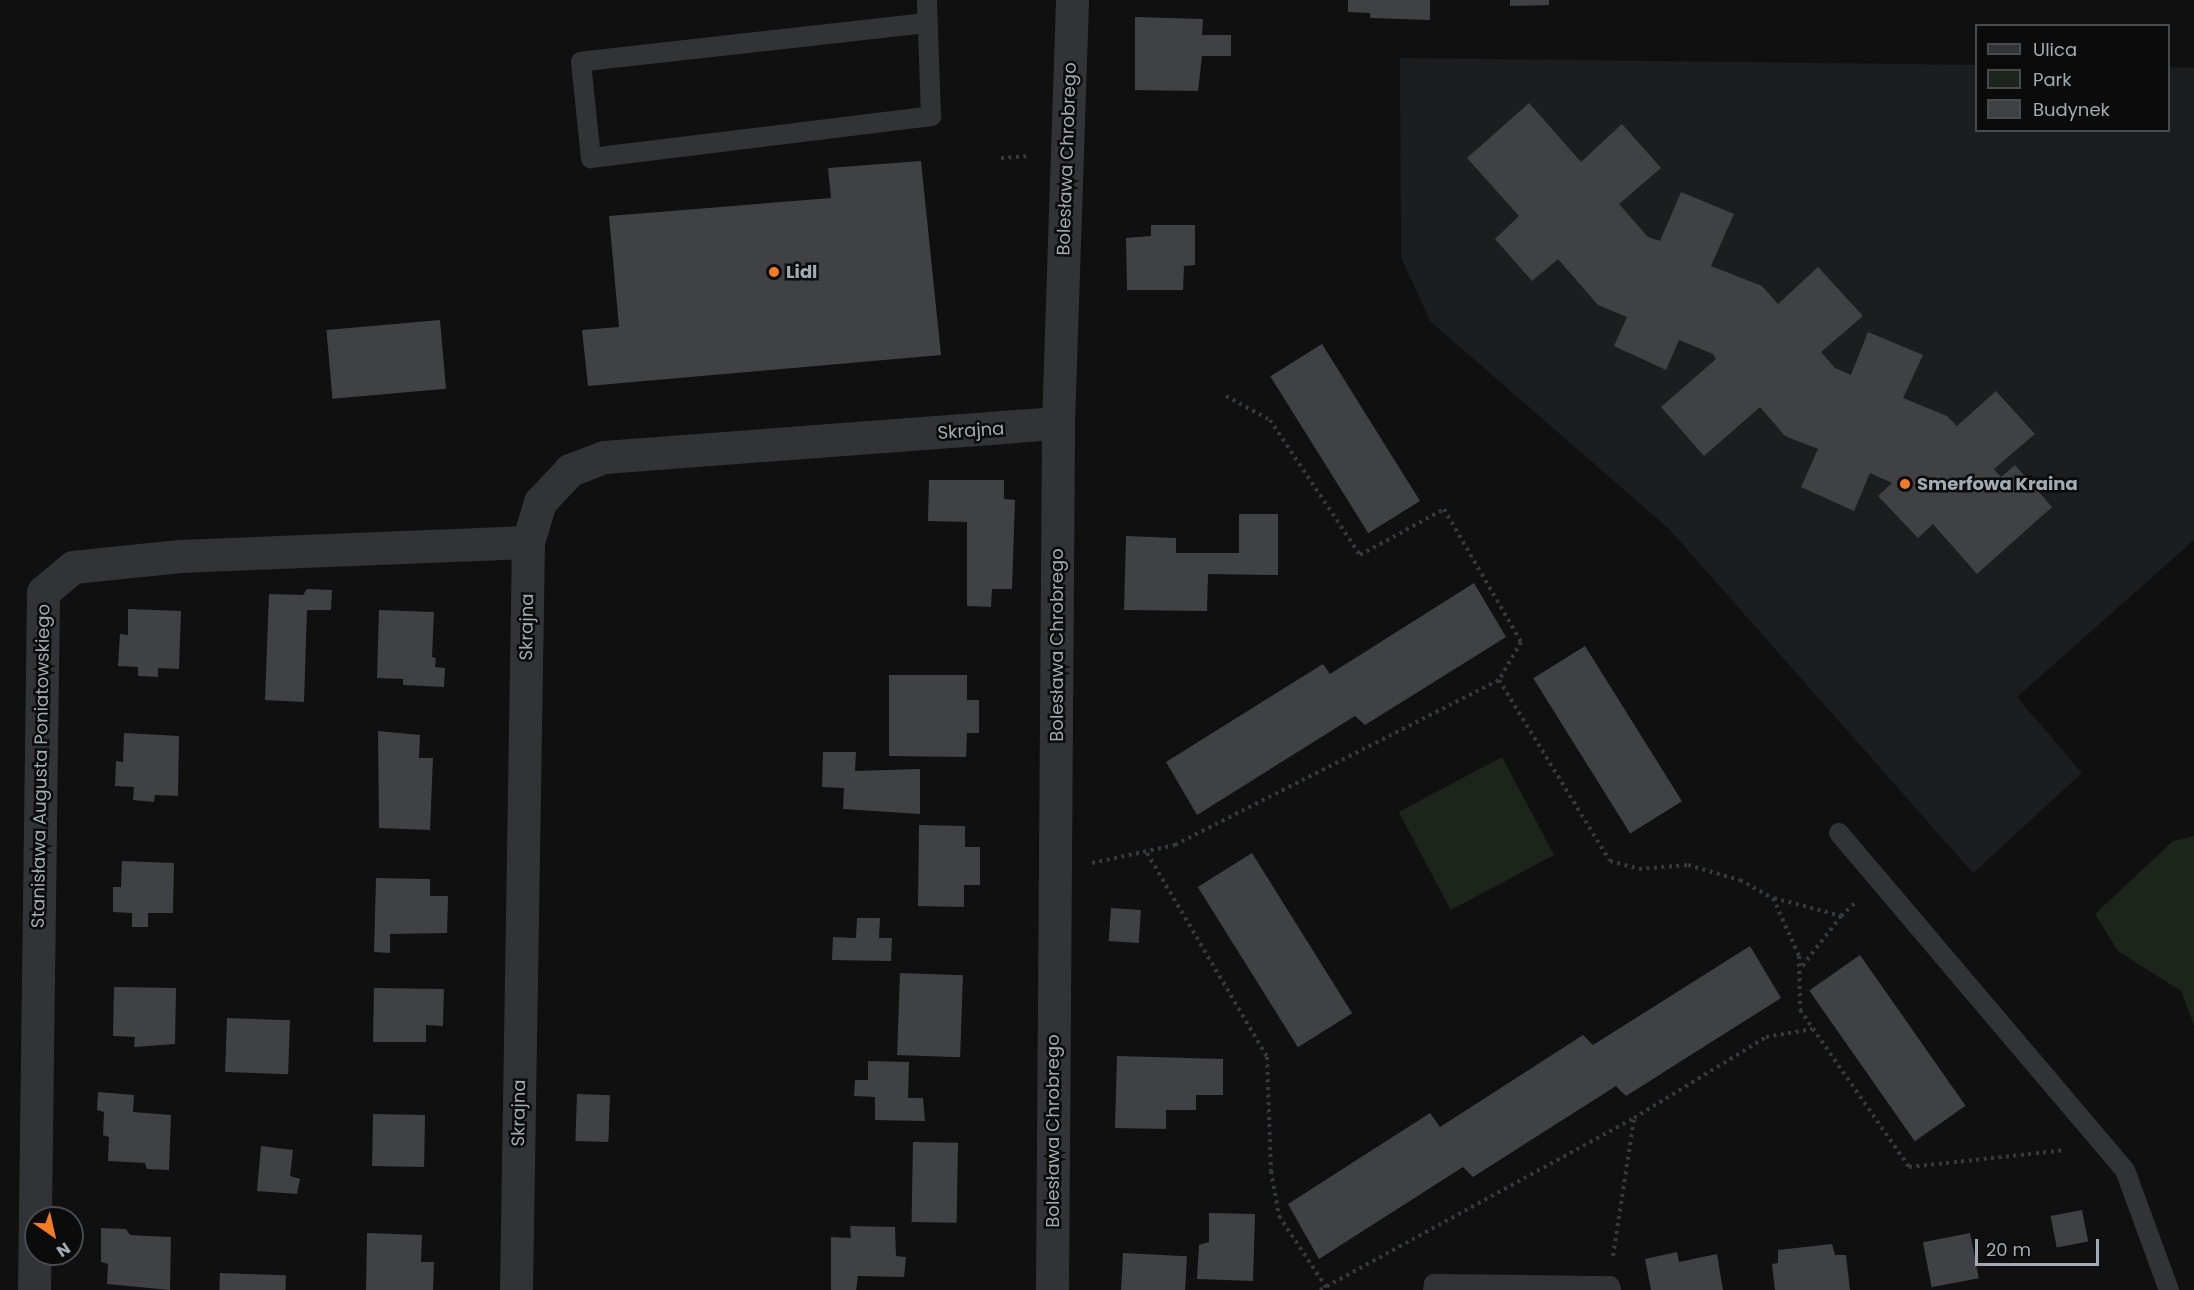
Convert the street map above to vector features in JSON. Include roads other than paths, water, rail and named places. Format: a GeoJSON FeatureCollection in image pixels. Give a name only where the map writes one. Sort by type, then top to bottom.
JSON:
{"type":"FeatureCollection","features":[{"type":"Feature","properties":{"kind":"street","name":"Bolesława Chrobrego"},"geometry":{"type":"LineString","coordinates":[[1052,1290],[1058,423],[1072,0]]}},
{"type":"Feature","properties":{"kind":"street","name":"Skrajna"},"geometry":{"type":"LineString","coordinates":[[516,1290],[528,542],[540,502],[552,484],[570,470],[604,457],[1058,423]]}},
{"type":"Feature","properties":{"kind":"street","name":"Stanisława Augusta Poniatowskiego"},"geometry":{"type":"LineString","coordinates":[[34,1290],[43,591],[73,567],[179,556],[528,542]]}},
{"type":"Feature","properties":{"kind":"lane"},"geometry":{"type":"LineString","coordinates":[[926,23],[581,62],[591,158],[931,116],[927,0]]}},
{"type":"Feature","properties":{"kind":"lane"},"geometry":{"type":"LineString","coordinates":[[1839,833],[2125,1170],[2169,1290]]}},
{"type":"Feature","properties":{"kind":"lane"},"geometry":{"type":"LineString","coordinates":[[1433,1290],[1434,1284],[1610,1288]]}},
{"type":"Feature","properties":{"kind":"place","name":"Lidl"},"geometry":{"type":"Point","coordinates":[774,272]}},
{"type":"Feature","properties":{"kind":"place","name":"Smerfowa Kraina"},"geometry":{"type":"Point","coordinates":[1905,484]}}]}
